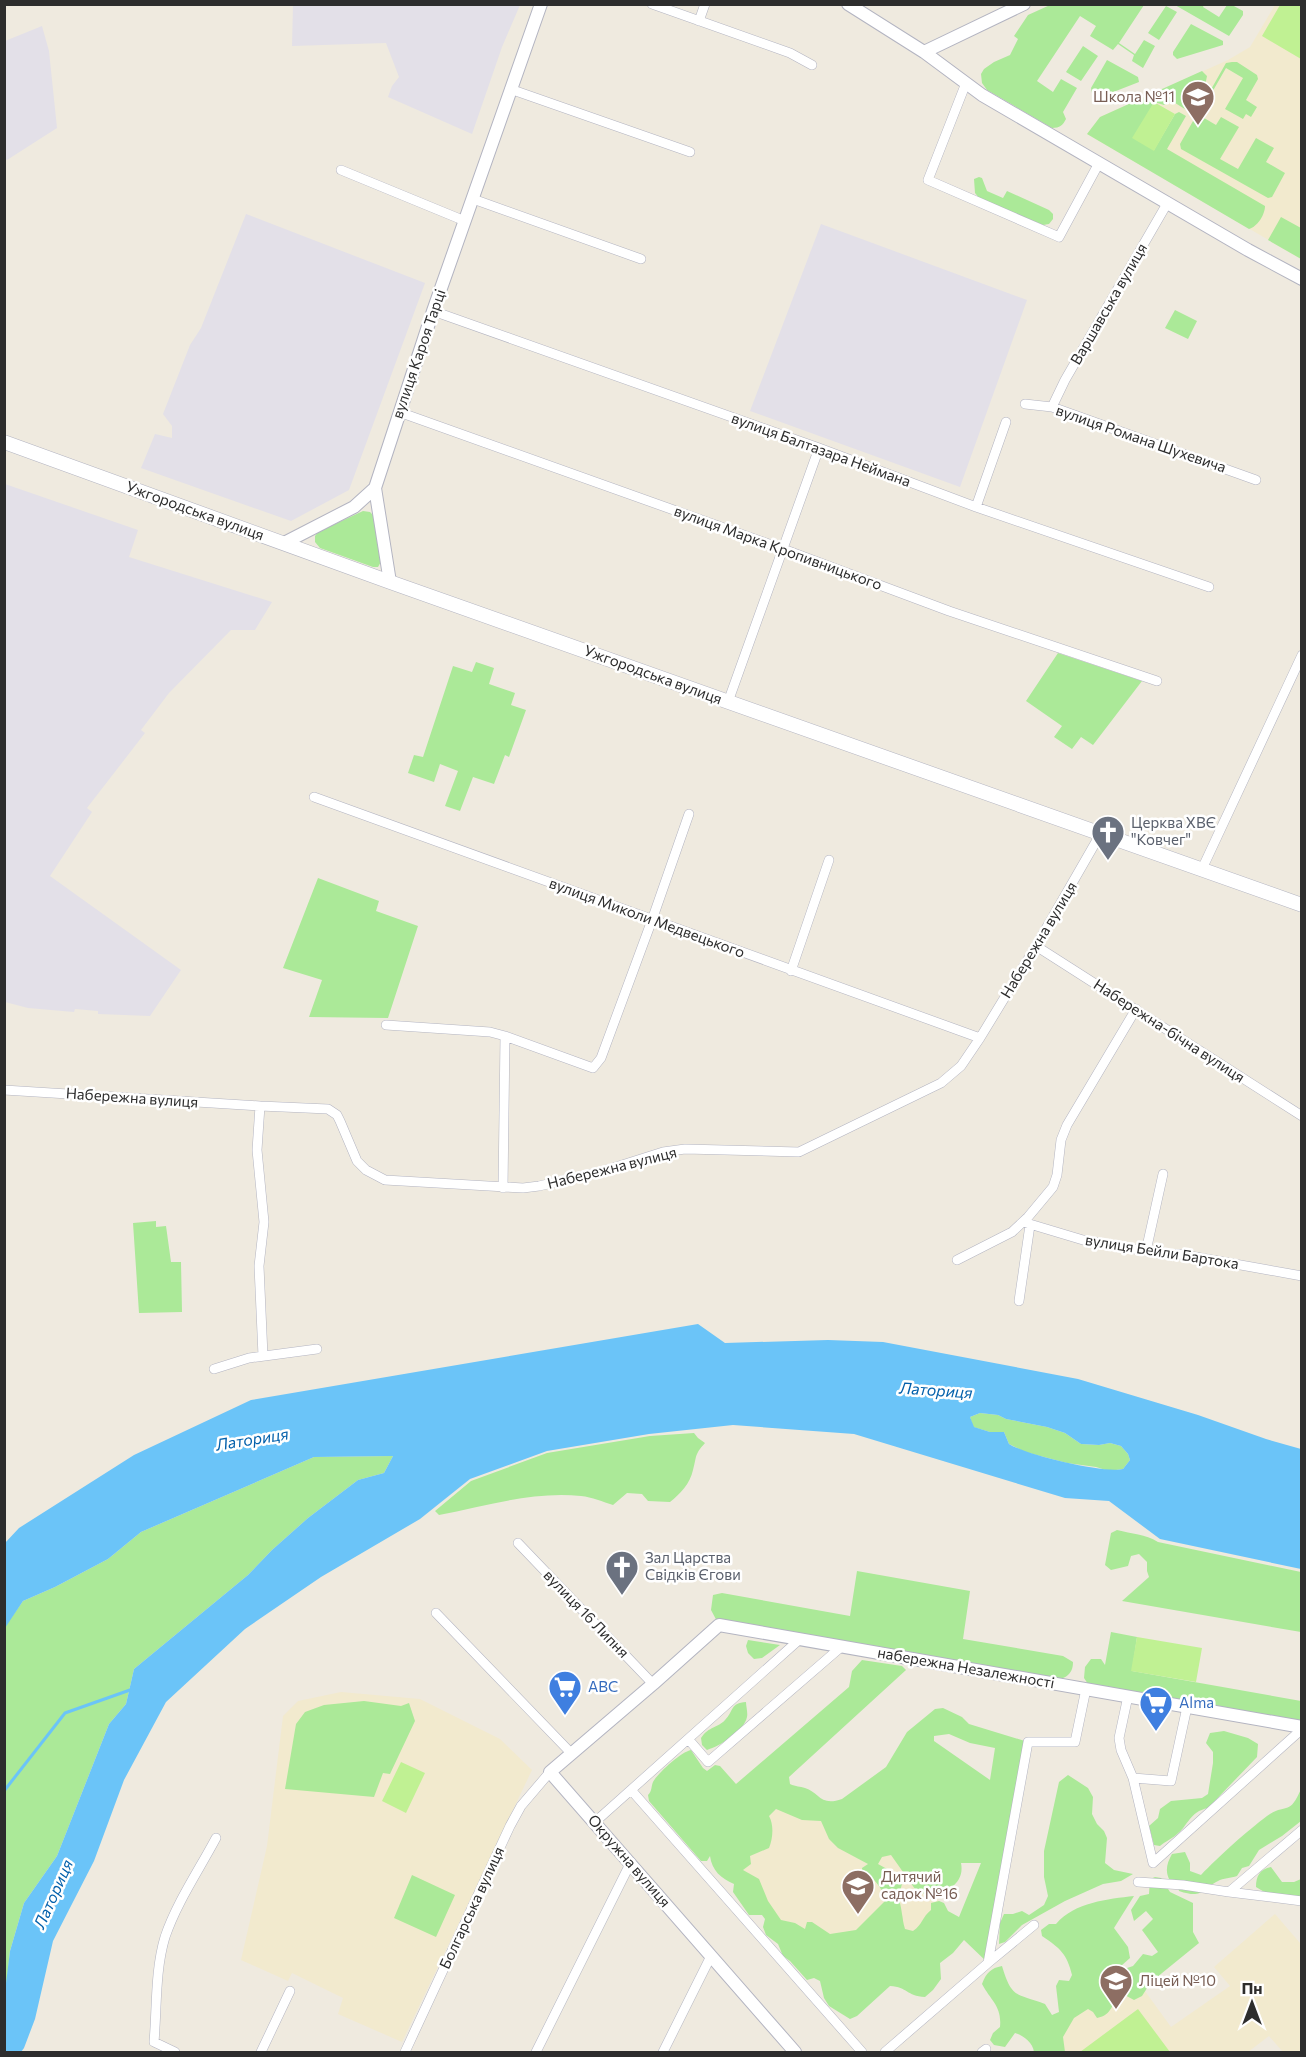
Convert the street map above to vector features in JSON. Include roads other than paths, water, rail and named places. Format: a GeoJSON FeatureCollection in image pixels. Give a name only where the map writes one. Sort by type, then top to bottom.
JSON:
{"type":"FeatureCollection","features":[{"type":"Feature","properties":{"kind":"main road","name":"Ужгородська вулиця"},"geometry":{"type":"LineString","coordinates":[[4,442],[390,582],[1302,906]]}},
{"type":"Feature","properties":{"kind":"street","name":"вулиця Кароя Тарці"},"geometry":{"type":"LineString","coordinates":[[390,582],[375,488],[433,311],[541,4]]}},
{"type":"Feature","properties":{"kind":"street"},"geometry":{"type":"LineString","coordinates":[[652,4],[790,53],[812,65]]}},
{"type":"Feature","properties":{"kind":"street"},"geometry":{"type":"LineString","coordinates":[[699,21],[705,4]]}},
{"type":"Feature","properties":{"kind":"street"},"geometry":{"type":"LineString","coordinates":[[848,4],[924,52],[982,95],[1302,279]]}},
{"type":"Feature","properties":{"kind":"street"},"geometry":{"type":"LineString","coordinates":[[924,52],[1024,4]]}},
{"type":"Feature","properties":{"kind":"street"},"geometry":{"type":"LineString","coordinates":[[966,83],[928,180],[1059,237],[1099,163]]}},
{"type":"Feature","properties":{"kind":"street"},"geometry":{"type":"LineString","coordinates":[[510,89],[690,152]]}},
{"type":"Feature","properties":{"kind":"street"},"geometry":{"type":"LineString","coordinates":[[341,170],[465,221]]}},
{"type":"Feature","properties":{"kind":"street"},"geometry":{"type":"LineString","coordinates":[[473,199],[641,259]]}},
{"type":"Feature","properties":{"kind":"street","name":"Варшавська вулиця"},"geometry":{"type":"LineString","coordinates":[[1052,407],[1065,380],[1168,202]]}},
{"type":"Feature","properties":{"kind":"street","name":"вулиця Балтазара Неймана"},"geometry":{"type":"LineString","coordinates":[[433,311],[819,448],[976,507],[1209,587]]}},
{"type":"Feature","properties":{"kind":"street","name":"вулиця Романа Шухевича"},"geometry":{"type":"LineString","coordinates":[[1025,404],[1052,407],[1257,480]]}},
{"type":"Feature","properties":{"kind":"street","name":"вулиця Марка Кропивницького"},"geometry":{"type":"LineString","coordinates":[[399,412],[783,549],[949,611],[1158,681]]}},
{"type":"Feature","properties":{"kind":"street"},"geometry":{"type":"LineString","coordinates":[[976,507],[1006,422]]}},
{"type":"Feature","properties":{"kind":"street"},"geometry":{"type":"LineString","coordinates":[[728,702],[819,448]]}},
{"type":"Feature","properties":{"kind":"street"},"geometry":{"type":"LineString","coordinates":[[284,543],[354,507],[375,488]]}},
{"type":"Feature","properties":{"kind":"street"},"geometry":{"type":"LineString","coordinates":[[1202,869],[1302,655]]}},
{"type":"Feature","properties":{"kind":"street","name":"вулиця Миколи Медвецького"},"geometry":{"type":"LineString","coordinates":[[314,797],[980,1038]]}},
{"type":"Feature","properties":{"kind":"street"},"geometry":{"type":"LineString","coordinates":[[386,1025],[490,1032],[593,1068],[601,1058],[689,814]]}},
{"type":"Feature","properties":{"kind":"street","name":"Набережна вулиця"},"geometry":{"type":"LineString","coordinates":[[4,1090],[328,1108],[340,1120],[357,1161],[366,1170],[385,1180],[503,1188],[539,1186],[600,1172],[663,1152],[685,1149],[799,1152],[941,1083],[961,1066],[1036,946],[1101,833]]}},
{"type":"Feature","properties":{"kind":"street"},"geometry":{"type":"LineString","coordinates":[[791,971],[829,860]]}},
{"type":"Feature","properties":{"kind":"street","name":"Набережна-бічна вулиця"},"geometry":{"type":"LineString","coordinates":[[1036,946],[1302,1116]]}},
{"type":"Feature","properties":{"kind":"street"},"geometry":{"type":"LineString","coordinates":[[957,1260],[1027,1224],[1053,1187],[1057,1175],[1060,1140],[1067,1125],[1136,1009]]}},
{"type":"Feature","properties":{"kind":"street"},"geometry":{"type":"LineString","coordinates":[[503,1188],[505,1036]]}},
{"type":"Feature","properties":{"kind":"street"},"geometry":{"type":"LineString","coordinates":[[260,1106],[257,1150],[264,1222],[259,1266],[263,1356]]}},
{"type":"Feature","properties":{"kind":"street"},"geometry":{"type":"LineString","coordinates":[[1146,1251],[1164,1174]]}},
{"type":"Feature","properties":{"kind":"street"},"geometry":{"type":"LineString","coordinates":[[1019,1301],[1027,1224]]}},
{"type":"Feature","properties":{"kind":"street","name":"вулиця Бейли Бартока"},"geometry":{"type":"LineString","coordinates":[[1027,1224],[1083,1240],[1302,1276]]}},
{"type":"Feature","properties":{"kind":"street"},"geometry":{"type":"LineString","coordinates":[[214,1369],[249,1358],[317,1349]]}},
{"type":"Feature","properties":{"kind":"street","name":"вулиця 16 Липня"},"geometry":{"type":"LineString","coordinates":[[518,1543],[653,1684]]}},
{"type":"Feature","properties":{"kind":"street"},"geometry":{"type":"LineString","coordinates":[[436,1613],[571,1753]]}},
{"type":"Feature","properties":{"kind":"street","name":"набережна Незалежності"},"geometry":{"type":"LineString","coordinates":[[653,1684],[719,1625],[1302,1728]]}},
{"type":"Feature","properties":{"kind":"street"},"geometry":{"type":"LineString","coordinates":[[595,1822],[800,1639]]}},
{"type":"Feature","properties":{"kind":"street"},"geometry":{"type":"LineString","coordinates":[[689,1740],[708,1762],[841,1647]]}},
{"type":"Feature","properties":{"kind":"street"},"geometry":{"type":"LineString","coordinates":[[550,1772],[653,1684]]}},
{"type":"Feature","properties":{"kind":"street"},"geometry":{"type":"LineString","coordinates":[[988,1963],[1028,1742],[1075,1743],[1086,1689]]}},
{"type":"Feature","properties":{"kind":"street"},"geometry":{"type":"LineString","coordinates":[[1128,1696],[1119,1738],[1120,1750],[1133,1778],[1153,1863],[1302,1728]]}},
{"type":"Feature","properties":{"kind":"street"},"geometry":{"type":"LineString","coordinates":[[1133,1778],[1171,1780],[1187,1707]]}},
{"type":"Feature","properties":{"kind":"street","name":"Окружна вулиця"},"geometry":{"type":"LineString","coordinates":[[550,1772],[795,2052]]}},
{"type":"Feature","properties":{"kind":"street","name":"Болгарська вулиця"},"geometry":{"type":"LineString","coordinates":[[405,2052],[520,1806],[550,1772]]}},
{"type":"Feature","properties":{"kind":"street"},"geometry":{"type":"LineString","coordinates":[[632,1791],[862,2052]]}},
{"type":"Feature","properties":{"kind":"street"},"geometry":{"type":"LineString","coordinates":[[1229,1892],[1302,1830]]}},
{"type":"Feature","properties":{"kind":"street"},"geometry":{"type":"LineString","coordinates":[[175,2052],[154,2042],[160,1960],[165,1937],[174,1916],[216,1838]]}},
{"type":"Feature","properties":{"kind":"street"},"geometry":{"type":"LineString","coordinates":[[536,2052],[631,1862]]}},
{"type":"Feature","properties":{"kind":"street"},"geometry":{"type":"LineString","coordinates":[[1138,1882],[1183,1885],[1302,1901]]}},
{"type":"Feature","properties":{"kind":"street"},"geometry":{"type":"LineString","coordinates":[[885,2052],[1034,1926]]}},
{"type":"Feature","properties":{"kind":"street"},"geometry":{"type":"LineString","coordinates":[[663,2052],[711,1956]]}},
{"type":"Feature","properties":{"kind":"street"},"geometry":{"type":"LineString","coordinates":[[261,2052],[290,1991]]}},
{"type":"Feature","properties":{"kind":"water"},"geometry":{"type":"Polygon","coordinates":[[[698,1324],[725,1343],[828,1340],[883,1342],[1078,1379],[1301,1449],[1301,1569],[1160,1539],[1109,1501],[1065,1498],[854,1434],[733,1425],[649,1434],[547,1451],[470,1479],[420,1519],[321,1577],[245,1629],[166,1702],[124,1780],[94,1861],[53,1941],[35,2019],[24,2048],[21,2052],[5,2052],[4,1999],[10,1951],[24,1903],[57,1856],[109,1724],[126,1704],[134,1669],[248,1575],[308,1518],[358,1480],[384,1473],[393,1456],[314,1457],[141,1532],[108,1559],[23,1601],[5,1628],[5,1543],[19,1528],[134,1455],[251,1400],[698,1324]],[[980,1413],[970,1417],[974,1427],[990,1432],[1004,1432],[1009,1444],[1048,1458],[1114,1470],[1123,1469],[1130,1460],[1121,1446],[1110,1443],[1081,1444],[1065,1433],[998,1415],[980,1413]]]}},
{"type":"Feature","properties":{"kind":"waterway","name":"Латориця"},"geometry":{"type":"LineString","coordinates":[[4,1791],[65,1713],[130,1690]]}},
{"type":"Feature","properties":{"kind":"place","name":"Школа №11"},"geometry":{"type":"Point","coordinates":[1198,126]}},
{"type":"Feature","properties":{"kind":"place","name":"Церква ХВЄ \"Ковчег\""},"geometry":{"type":"Point","coordinates":[1108,861]}},
{"type":"Feature","properties":{"kind":"place","name":"Зал Царства Свідків Єгови"},"geometry":{"type":"Point","coordinates":[622,1596]}},
{"type":"Feature","properties":{"kind":"place","name":"ABC"},"geometry":{"type":"Point","coordinates":[565,1716]}},
{"type":"Feature","properties":{"kind":"place","name":"Alma"},"geometry":{"type":"Point","coordinates":[1156,1732]}},
{"type":"Feature","properties":{"kind":"place","name":"Дитячий садок №16"},"geometry":{"type":"Point","coordinates":[858,1915]}},
{"type":"Feature","properties":{"kind":"place","name":"Ліцей №10"},"geometry":{"type":"Point","coordinates":[1116,2010]}}]}
